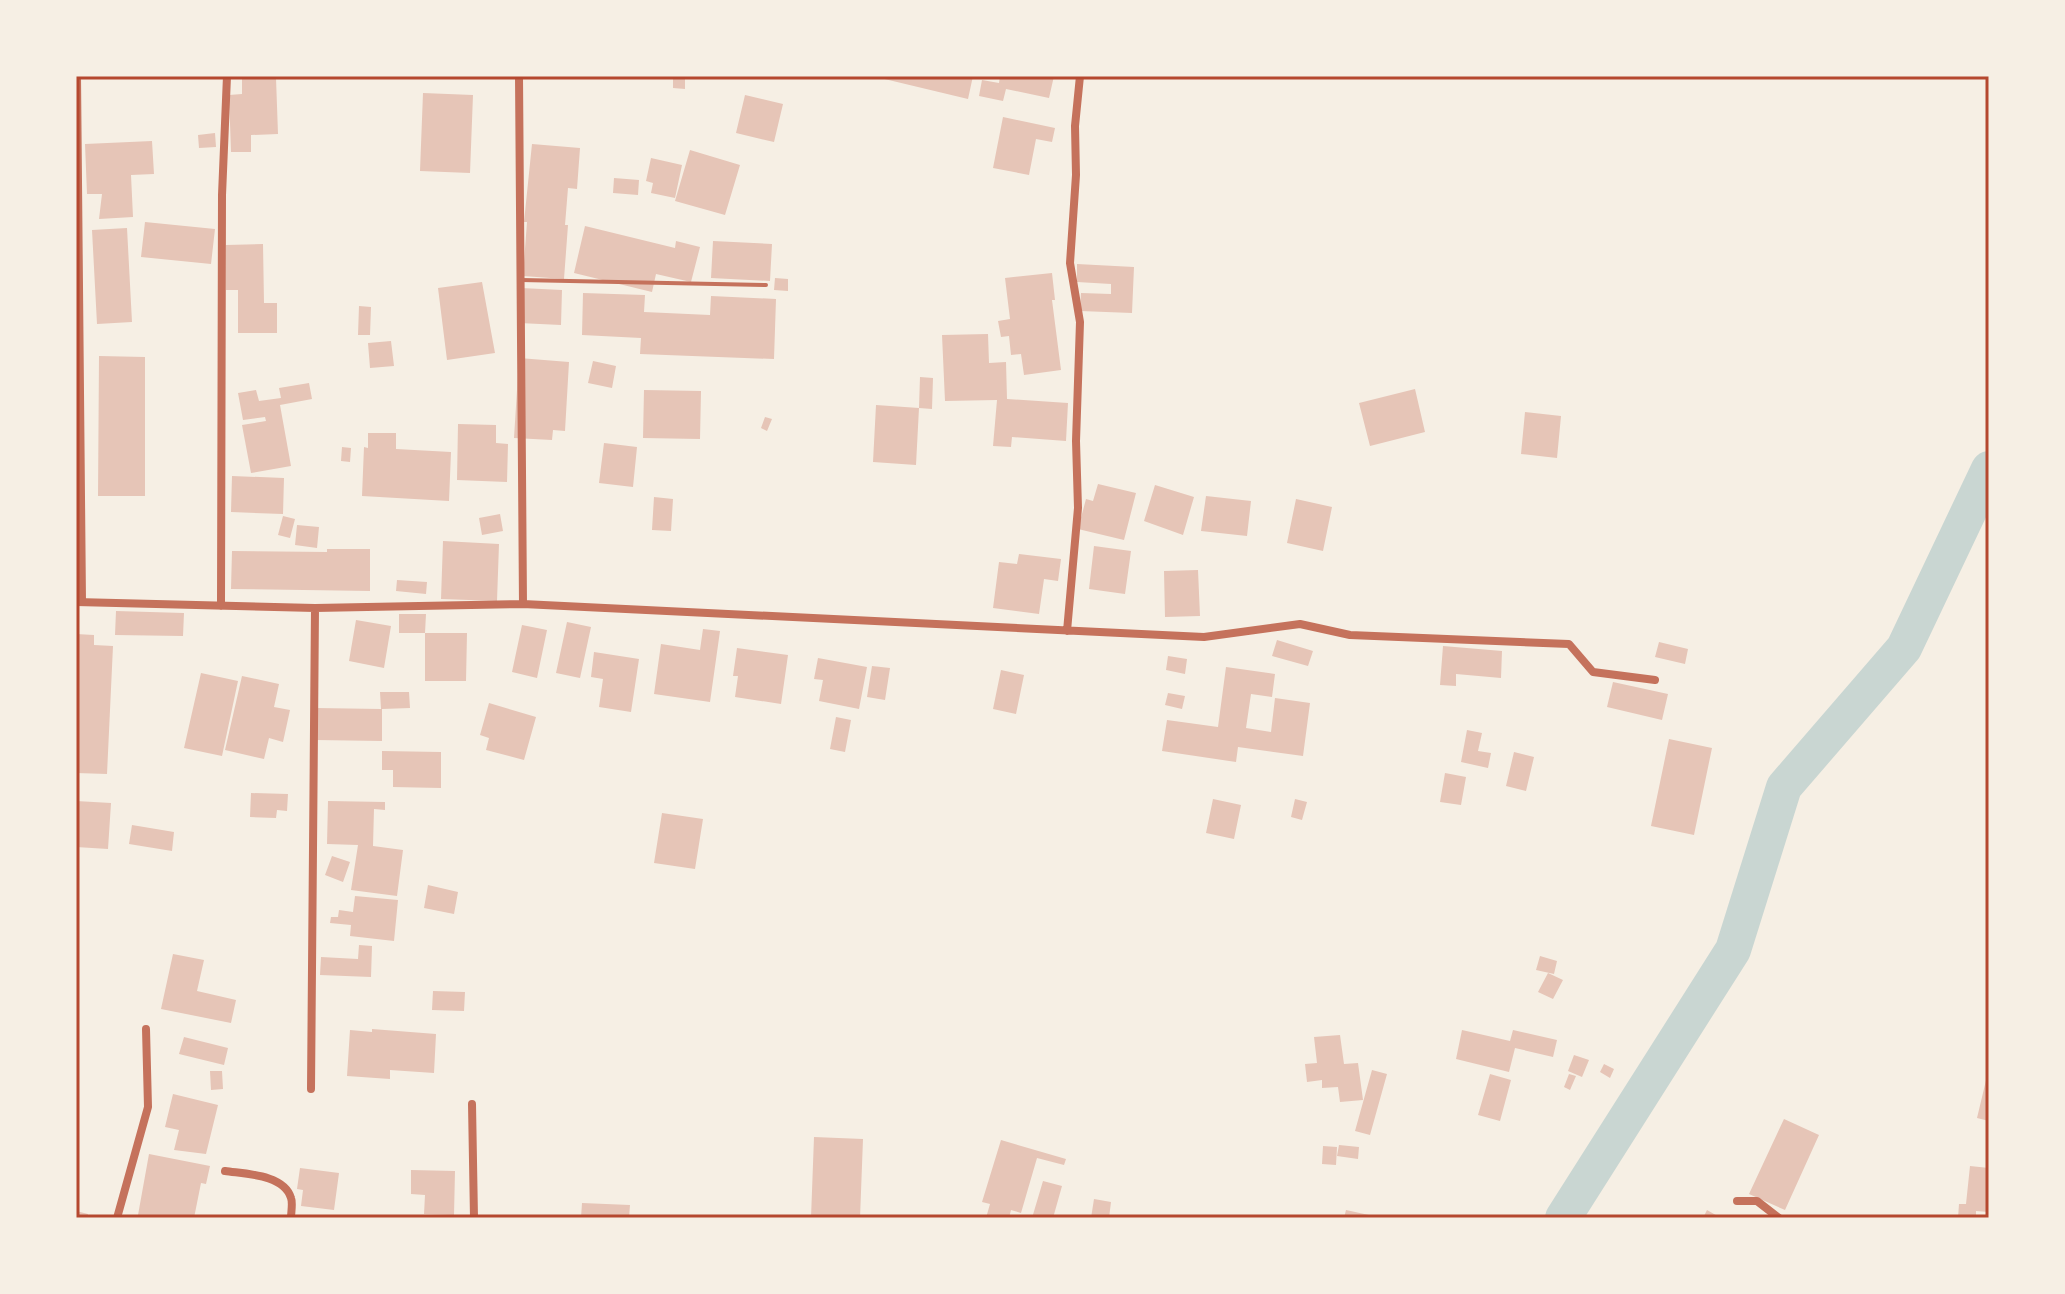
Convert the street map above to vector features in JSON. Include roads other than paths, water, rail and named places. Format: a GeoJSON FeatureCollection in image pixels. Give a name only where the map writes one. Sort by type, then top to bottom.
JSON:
{"type":"FeatureCollection","features":[{"type":"Feature","properties":{"kind":"street"},"geometry":{"type":"LineString","coordinates":[[77,76],[79,602],[315,608],[523,604],[1204,637],[1300,624],[1350,635],[1569,644],[1593,672],[1655,680]]}},
{"type":"Feature","properties":{"kind":"street"},"geometry":{"type":"LineString","coordinates":[[221,606],[222,195],[227,76]]}},
{"type":"Feature","properties":{"kind":"street"},"geometry":{"type":"LineString","coordinates":[[519,76],[523,604]]}},
{"type":"Feature","properties":{"kind":"street"},"geometry":{"type":"LineString","coordinates":[[1067,631],[1078,508],[1076,441],[1080,322],[1070,263],[1080,76]]}},
{"type":"Feature","properties":{"kind":"street"},"geometry":{"type":"LineString","coordinates":[[311,1089],[315,608]]}},
{"type":"Feature","properties":{"kind":"street"},"geometry":{"type":"LineString","coordinates":[[117,1218],[148,1107],[146,1029]]}},
{"type":"Feature","properties":{"kind":"street"},"geometry":{"type":"LineString","coordinates":[[472,1104],[474,1218]]}},
{"type":"Feature","properties":{"kind":"street"},"geometry":{"type":"LineString","coordinates":[[225,1171],[266,1178],[281,1184],[291,1196],[291,1218]]}},
{"type":"Feature","properties":{"kind":"street"},"geometry":{"type":"LineString","coordinates":[[1737,1201],[1757,1201],[1779,1218]]}},
{"type":"Feature","properties":{"kind":"lane"},"geometry":{"type":"LineString","coordinates":[[519,280],[766,285]]}},
{"type":"Feature","properties":{"kind":"waterway"},"geometry":{"type":"LineString","coordinates":[[1563,1218],[1733,950],[1784,787],[1904,648],[1989,469]]}}]}
